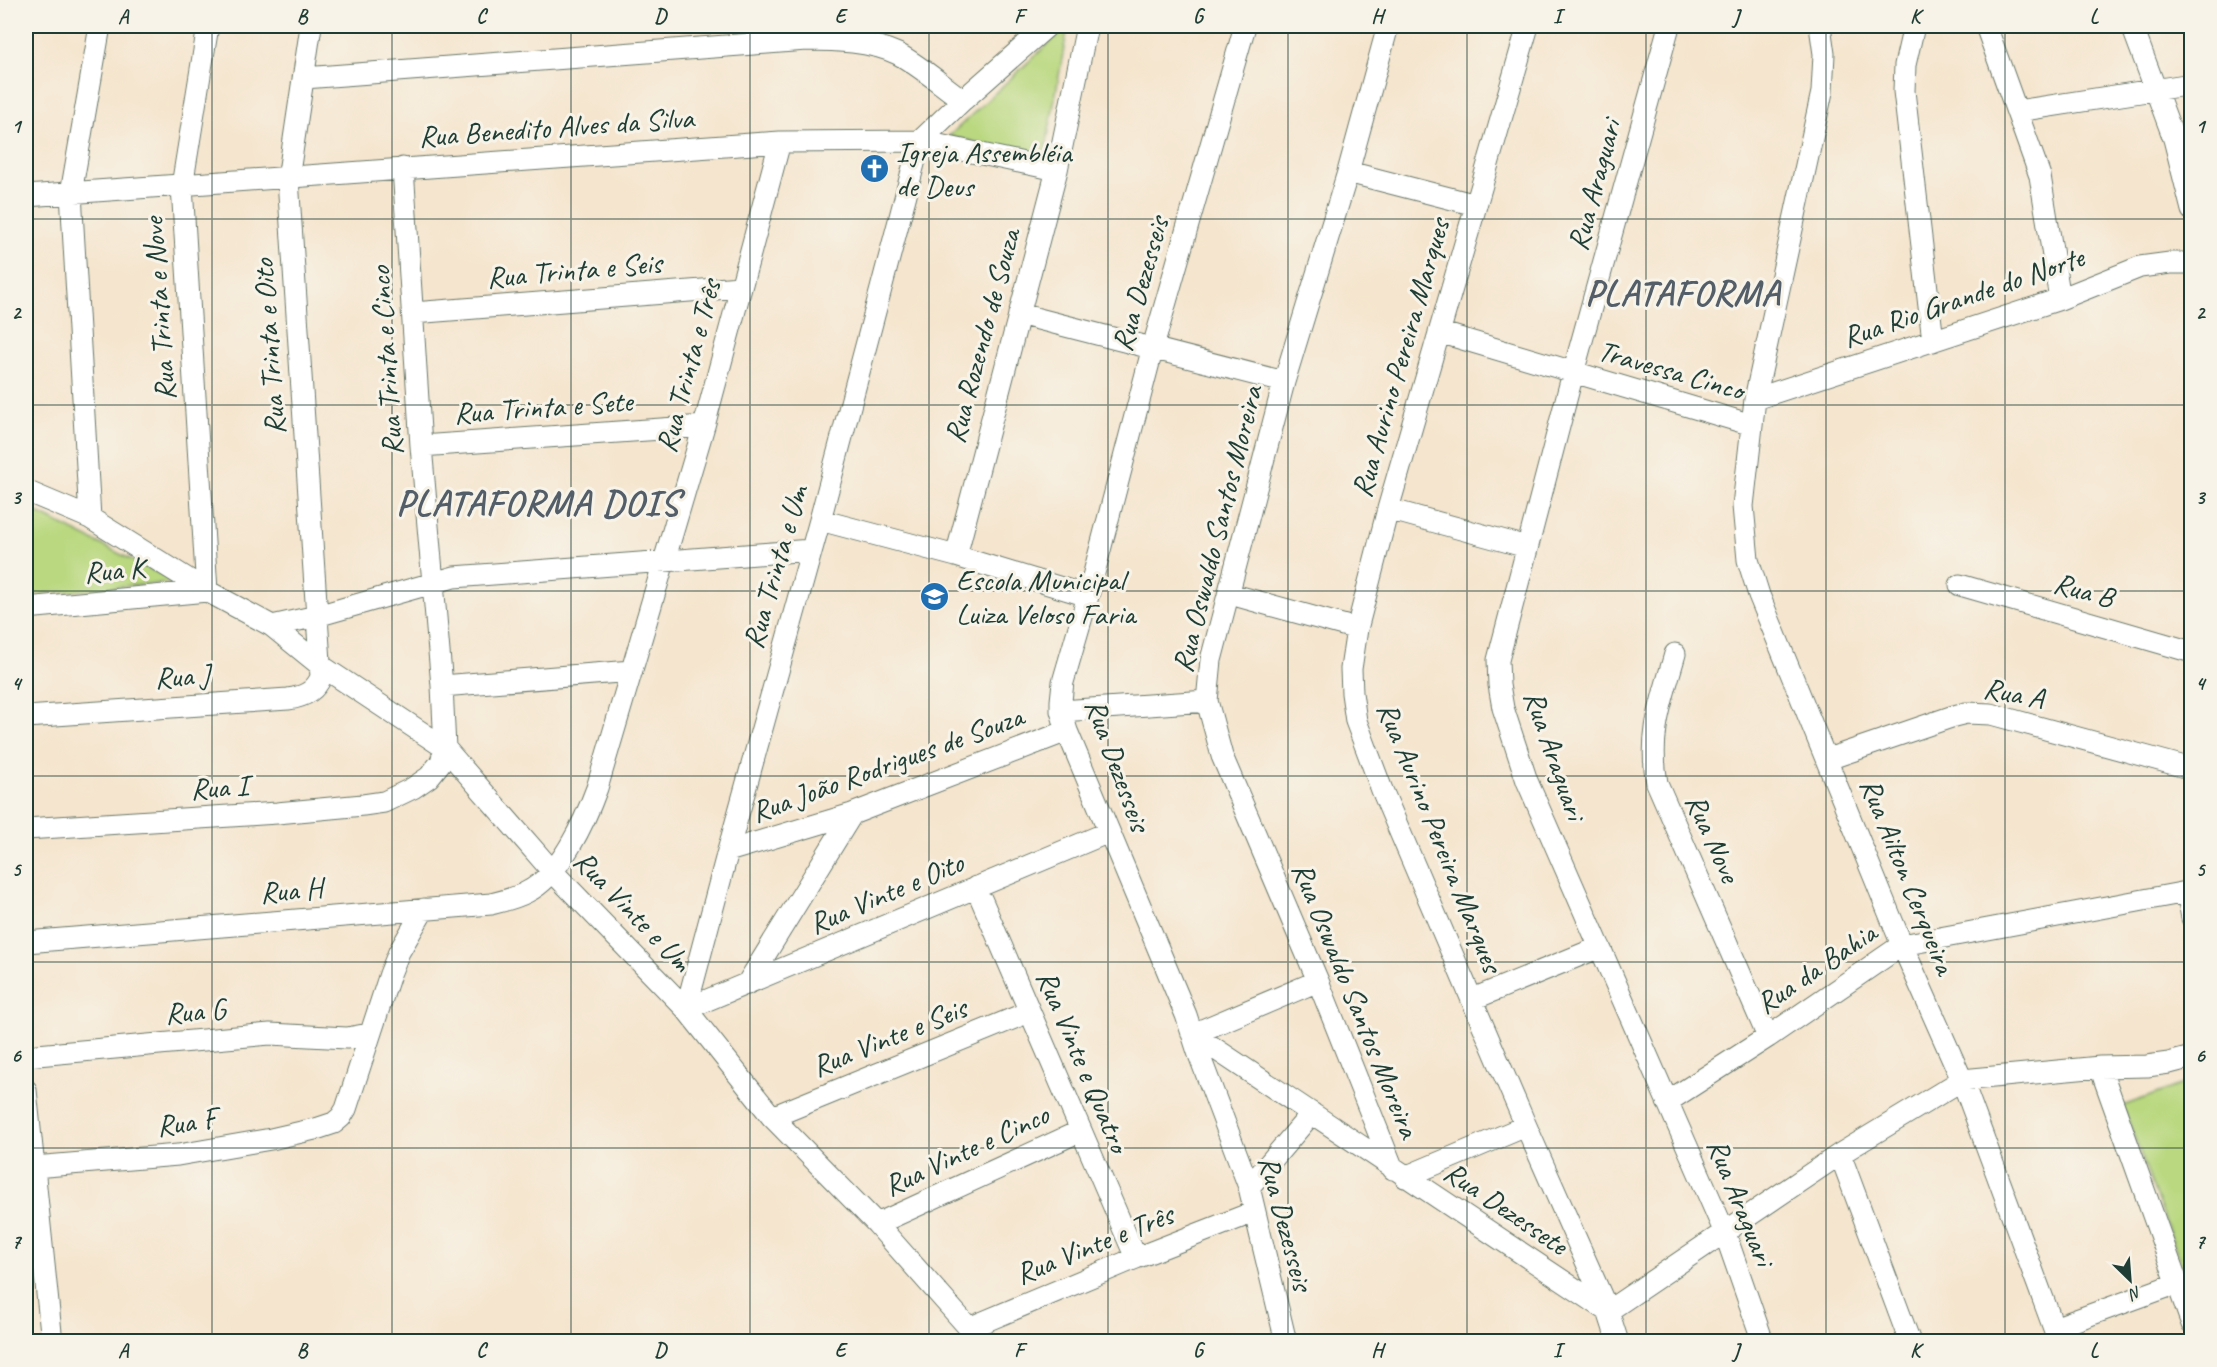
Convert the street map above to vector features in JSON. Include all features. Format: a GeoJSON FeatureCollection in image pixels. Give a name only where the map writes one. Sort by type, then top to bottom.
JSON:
{"type":"FeatureCollection","features":[{"type":"Feature","properties":{"kind":"street"},"geometry":{"type":"LineString","coordinates":[[90,518],[71,193],[100,26]]}},
{"type":"Feature","properties":{"kind":"street","name":"Rua Trinta e Nove"},"geometry":{"type":"LineString","coordinates":[[207,591],[182,186],[208,26]]}},
{"type":"Feature","properties":{"kind":"street","name":"Rua Trinta e Oito"},"geometry":{"type":"LineString","coordinates":[[311,26],[288,179],[320,665]]}},
{"type":"Feature","properties":{"kind":"street"},"geometry":{"type":"LineString","coordinates":[[806,40],[822,26]]}},
{"type":"Feature","properties":{"kind":"street"},"geometry":{"type":"LineString","coordinates":[[920,141],[1047,26]]}},
{"type":"Feature","properties":{"kind":"street","name":"Rua Rozendo de Souza"},"geometry":{"type":"LineString","coordinates":[[956,556],[1057,170],[1087,26]]}},
{"type":"Feature","properties":{"kind":"street","name":"Rua Dezesseis"},"geometry":{"type":"LineString","coordinates":[[1245,26],[1153,347],[1088,596],[1063,682],[1064,721],[1193,1034],[1198,1053],[1249,1187],[1286,1341]]}},
{"type":"Feature","properties":{"kind":"street","name":"Rua Oswaldo Santos Moreira"},"geometry":{"type":"LineString","coordinates":[[1388,26],[1348,172],[1284,382],[1211,660],[1207,701],[1222,756],[1399,1172]]}},
{"type":"Feature","properties":{"kind":"street","name":"Rua Aurino Pereira Marques"},"geometry":{"type":"LineString","coordinates":[[1528,26],[1388,509],[1357,629],[1351,669],[1352,693],[1356,721],[1382,790],[1608,1311],[1618,1341]]}},
{"type":"Feature","properties":{"kind":"street","name":"Rua Araguari"},"geometry":{"type":"LineString","coordinates":[[1669,26],[1527,547],[1498,660],[1499,685],[1503,708],[1527,781],[1725,1233],[1763,1341]]}},
{"type":"Feature","properties":{"kind":"street","name":"Rua Ailton Cerqueira"},"geometry":{"type":"LineString","coordinates":[[1820,26],[1824,54],[1822,92],[1755,399],[1743,506],[1748,560],[1759,595],[1828,759],[1902,945],[1962,1080],[2056,1335]]}},
{"type":"Feature","properties":{"kind":"street"},"geometry":{"type":"LineString","coordinates":[[1914,26],[1905,66],[1904,91],[1933,341]]}},
{"type":"Feature","properties":{"kind":"street"},"geometry":{"type":"LineString","coordinates":[[1986,26],[2040,176],[2060,298]]}},
{"type":"Feature","properties":{"kind":"street"},"geometry":{"type":"LineString","coordinates":[[2132,26],[2174,139],[2192,210]]}},
{"type":"Feature","properties":{"kind":"street"},"geometry":{"type":"LineString","coordinates":[[304,78],[806,40],[836,40],[879,47],[900,55],[963,100]]}},
{"type":"Feature","properties":{"kind":"street"},"geometry":{"type":"LineString","coordinates":[[2018,111],[2192,84]]}},
{"type":"Feature","properties":{"kind":"street","name":"Rua Benedito Alves da Silva"},"geometry":{"type":"LineString","coordinates":[[26,196],[780,142],[920,141],[1057,170]]}},
{"type":"Feature","properties":{"kind":"street","name":"Rua Trinta e Um"},"geometry":{"type":"LineString","coordinates":[[686,1009],[820,520],[920,141]]}},
{"type":"Feature","properties":{"kind":"street","name":"Rua Trinta e Três"},"geometry":{"type":"LineString","coordinates":[[552,871],[578,832],[597,788],[704,426],[780,142]]}},
{"type":"Feature","properties":{"kind":"street","name":"Rua Trinta e Cinco"},"geometry":{"type":"LineString","coordinates":[[403,168],[445,748]]}},
{"type":"Feature","properties":{"kind":"street"},"geometry":{"type":"LineString","coordinates":[[1348,172],[1476,205]]}},
{"type":"Feature","properties":{"kind":"street","name":"Rua Rio Grande do Norte"},"geometry":{"type":"LineString","coordinates":[[1755,399],[2060,298],[2140,267],[2192,263]]}},
{"type":"Feature","properties":{"kind":"street","name":"Rua Trinta e Seis"},"geometry":{"type":"LineString","coordinates":[[413,313],[740,287]]}},
{"type":"Feature","properties":{"kind":"street"},"geometry":{"type":"LineString","coordinates":[[1019,314],[1284,382]]}},
{"type":"Feature","properties":{"kind":"street","name":"Travessa Cinco"},"geometry":{"type":"LineString","coordinates":[[1439,332],[1752,425]]}},
{"type":"Feature","properties":{"kind":"street","name":"Rua Trinta e Sete"},"geometry":{"type":"LineString","coordinates":[[422,446],[704,426]]}},
{"type":"Feature","properties":{"kind":"street","name":"Rua Vinte e Um"},"geometry":{"type":"LineString","coordinates":[[26,491],[90,518],[207,591],[272,626],[320,665],[445,748],[552,871],[686,1009],[772,1117],[877,1224],[970,1335]]}},
{"type":"Feature","properties":{"kind":"street"},"geometry":{"type":"LineString","coordinates":[[1388,509],[1527,547]]}},
{"type":"Feature","properties":{"kind":"street"},"geometry":{"type":"LineString","coordinates":[[820,520],[956,556],[1088,596]]}},
{"type":"Feature","properties":{"kind":"street"},"geometry":{"type":"LineString","coordinates":[[272,626],[317,616],[434,582],[470,575],[811,550]]}},
{"type":"Feature","properties":{"kind":"street","name":"Rua B"},"geometry":{"type":"LineString","coordinates":[[1960,585],[2192,652]]}},
{"type":"Feature","properties":{"kind":"street","name":"Rua K"},"geometry":{"type":"LineString","coordinates":[[26,608],[207,591]]}},
{"type":"Feature","properties":{"kind":"street"},"geometry":{"type":"LineString","coordinates":[[1230,594],[1357,629]]}},
{"type":"Feature","properties":{"kind":"street","name":"Rua Nove"},"geometry":{"type":"LineString","coordinates":[[1675,654],[1654,735],[1654,765],[1657,783],[1768,1037]]}},
{"type":"Feature","properties":{"kind":"street","name":"Rua J"},"geometry":{"type":"LineString","coordinates":[[26,717],[297,698],[318,685],[321,677],[320,665]]}},
{"type":"Feature","properties":{"kind":"street"},"geometry":{"type":"LineString","coordinates":[[442,686],[632,671]]}},
{"type":"Feature","properties":{"kind":"street","name":"Rua João Rodrigues de Souza"},"geometry":{"type":"LineString","coordinates":[[728,851],[852,814],[1064,721],[1207,701]]}},
{"type":"Feature","properties":{"kind":"street","name":"Rua A"},"geometry":{"type":"LineString","coordinates":[[1828,759],[1954,716],[1977,713],[1992,714],[2192,769]]}},
{"type":"Feature","properties":{"kind":"street","name":"Rua I"},"geometry":{"type":"LineString","coordinates":[[26,829],[277,813],[384,802],[413,788],[429,777],[441,762],[445,748]]}},
{"type":"Feature","properties":{"kind":"street"},"geometry":{"type":"LineString","coordinates":[[747,984],[852,814]]}},
{"type":"Feature","properties":{"kind":"street","name":"Rua Vinte e Oito"},"geometry":{"type":"LineString","coordinates":[[686,1009],[1109,832]]}},
{"type":"Feature","properties":{"kind":"street","name":"Rua H"},"geometry":{"type":"LineString","coordinates":[[26,942],[491,903],[528,892],[552,871]]}},
{"type":"Feature","properties":{"kind":"street","name":"Rua Vinte e Quatro"},"geometry":{"type":"LineString","coordinates":[[976,887],[1136,1258]]}},
{"type":"Feature","properties":{"kind":"street"},"geometry":{"type":"LineString","coordinates":[[2189,891],[2192,918]]}},
{"type":"Feature","properties":{"kind":"street","name":"Rua da Bahia"},"geometry":{"type":"LineString","coordinates":[[1667,1102],[1768,1037],[1902,945],[2189,891]]}},
{"type":"Feature","properties":{"kind":"street"},"geometry":{"type":"LineString","coordinates":[[369,1034],[399,952],[424,909]]}},
{"type":"Feature","properties":{"kind":"street"},"geometry":{"type":"LineString","coordinates":[[1473,999],[1600,947]]}},
{"type":"Feature","properties":{"kind":"street"},"geometry":{"type":"LineString","coordinates":[[1193,1034],[1318,981]]}},
{"type":"Feature","properties":{"kind":"street","name":"Rua Vinte e Seis"},"geometry":{"type":"LineString","coordinates":[[772,1117],[1029,1012]]}},
{"type":"Feature","properties":{"kind":"street","name":"Rua G"},"geometry":{"type":"LineString","coordinates":[[26,1056],[270,1034],[347,1038],[369,1034]]}},
{"type":"Feature","properties":{"kind":"street","name":"Rua F"},"geometry":{"type":"LineString","coordinates":[[34,1167],[178,1155],[319,1128],[334,1123],[346,1109],[369,1034]]}},
{"type":"Feature","properties":{"kind":"street","name":"Rua Dezessete"},"geometry":{"type":"LineString","coordinates":[[1193,1034],[1608,1311]]}},
{"type":"Feature","properties":{"kind":"street"},"geometry":{"type":"LineString","coordinates":[[1608,1311],[1840,1154],[1962,1080],[2100,1067],[2147,1066],[2192,1057]]}},
{"type":"Feature","properties":{"kind":"street"},"geometry":{"type":"LineString","coordinates":[[2100,1067],[2192,1324]]}},
{"type":"Feature","properties":{"kind":"street"},"geometry":{"type":"LineString","coordinates":[[26,1090],[52,1341]]}},
{"type":"Feature","properties":{"kind":"street"},"geometry":{"type":"LineString","coordinates":[[1249,1187],[1312,1113]]}},
{"type":"Feature","properties":{"kind":"street"},"geometry":{"type":"LineString","coordinates":[[1399,1172],[1526,1126]]}},
{"type":"Feature","properties":{"kind":"street","name":"Rua Vinte e Cinco"},"geometry":{"type":"LineString","coordinates":[[877,1224],[1080,1131]]}},
{"type":"Feature","properties":{"kind":"street"},"geometry":{"type":"LineString","coordinates":[[1840,1154],[1910,1341]]}},
{"type":"Feature","properties":{"kind":"street","name":"Rua Vinte e Três"},"geometry":{"type":"LineString","coordinates":[[970,1335],[1136,1258],[1254,1212]]}},
{"type":"Feature","properties":{"kind":"street"},"geometry":{"type":"LineString","coordinates":[[2056,1335],[2178,1283]]}},
{"type":"Feature","properties":{"kind":"green space"},"geometry":{"type":"Polygon","coordinates":[[[1067,26],[1044,158],[949,136],[1067,26]]]}},
{"type":"Feature","properties":{"kind":"green space"},"geometry":{"type":"Polygon","coordinates":[[[26,507],[176,582],[26,595],[26,507]]]}},
{"type":"Feature","properties":{"kind":"green space"},"geometry":{"type":"Polygon","coordinates":[[[2191,1081],[2191,1291],[2123,1106],[2191,1081]]]}},
{"type":"Feature","properties":{"kind":"place","name":"Igreja Assembléia de Deus"},"geometry":{"type":"Point","coordinates":[875,169]}},
{"type":"Feature","properties":{"kind":"place","name":"Escola Municipal Luiza Veloso Faria"},"geometry":{"type":"Point","coordinates":[935,597]}},
{"type":"Feature","properties":{"kind":"district","name":"PLATAFORMA"},"geometry":{"type":"Point","coordinates":[1683,293]}},
{"type":"Feature","properties":{"kind":"district","name":"PLATAFORMA DOIS"},"geometry":{"type":"Point","coordinates":[538,503]}}]}
